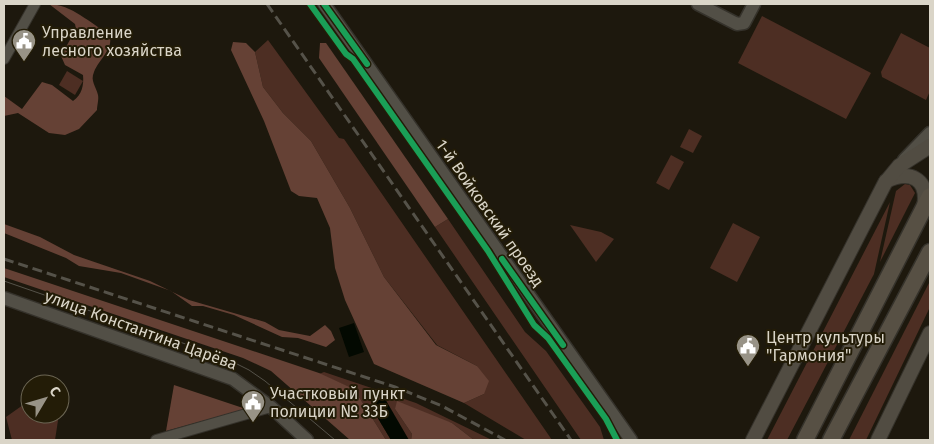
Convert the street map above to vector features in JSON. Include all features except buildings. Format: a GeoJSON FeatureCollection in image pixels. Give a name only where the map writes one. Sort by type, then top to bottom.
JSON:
{"type":"FeatureCollection","features":[{"type":"Feature","properties":{"kind":"main road"},"geometry":{"type":"LineString","coordinates":[[753,440],[886,182],[899,166],[930,146]]}},
{"type":"Feature","properties":{"kind":"main road"},"geometry":{"type":"LineString","coordinates":[[805,440],[927,203],[925,189],[916,178],[904,175],[886,182]]}},
{"type":"Feature","properties":{"kind":"main road"},"geometry":{"type":"LineString","coordinates":[[831,440],[930,252]]}},
{"type":"Feature","properties":{"kind":"main road"},"geometry":{"type":"LineString","coordinates":[[878,440],[930,333]]}},
{"type":"Feature","properties":{"kind":"street"},"geometry":{"type":"LineString","coordinates":[[4,58],[35,4]]}},
{"type":"Feature","properties":{"kind":"street","name":"1-й Войковский проезд"},"geometry":{"type":"LineString","coordinates":[[324,4],[632,440]]}},
{"type":"Feature","properties":{"kind":"street"},"geometry":{"type":"LineString","coordinates":[[698,4],[738,24],[744,23],[754,4]]}},
{"type":"Feature","properties":{"kind":"street"},"geometry":{"type":"LineString","coordinates":[[899,166],[930,133]]}},
{"type":"Feature","properties":{"kind":"street","name":"улица Константина Царёва"},"geometry":{"type":"LineString","coordinates":[[4,298],[217,372],[241,384],[271,407],[307,440]]}},
{"type":"Feature","properties":{"kind":"street"},"geometry":{"type":"LineString","coordinates":[[156,440],[271,407]]}},
{"type":"Feature","properties":{"kind":"shaded area"},"geometry":{"type":"Polygon","coordinates":[[[49,4],[65,7],[80,15],[109,34],[110,39],[108,49],[93,75],[98,97],[97,110],[79,129],[65,135],[49,133],[18,113],[4,116],[4,96],[22,109],[42,82],[52,85],[73,101],[82,90],[83,75],[65,65],[61,56],[76,29],[75,24],[49,4]]]}},
{"type":"Feature","properties":{"kind":"shaded area"},"geometry":{"type":"Polygon","coordinates":[[[762,16],[871,73],[846,119],[738,63],[762,16]]]}},
{"type":"Feature","properties":{"kind":"shaded area"},"geometry":{"type":"Polygon","coordinates":[[[901,33],[930,48],[930,91],[926,100],[882,77],[881,72],[901,33]]]}},
{"type":"Feature","properties":{"kind":"shaded area"},"geometry":{"type":"Polygon","coordinates":[[[268,40],[339,138],[344,139],[552,440],[526,440],[464,403],[484,394],[477,366],[437,345],[384,277],[350,208],[311,141],[283,113],[263,87],[255,52],[268,40]]]}},
{"type":"Feature","properties":{"kind":"shaded area"},"geometry":{"type":"Polygon","coordinates":[[[233,42],[246,43],[255,52],[263,87],[283,113],[311,141],[350,208],[384,277],[436,345],[477,366],[489,381],[484,394],[464,403],[374,364],[345,300],[335,268],[330,228],[317,198],[299,196],[291,191],[264,121],[231,50],[233,42]]]}},
{"type":"Feature","properties":{"kind":"shaded area"},"geometry":{"type":"Polygon","coordinates":[[[320,43],[326,43],[448,219],[435,227],[319,58],[320,43]]]}},
{"type":"Feature","properties":{"kind":"shaded area"},"geometry":{"type":"Polygon","coordinates":[[[67,71],[83,81],[75,95],[59,85],[67,71]]]}},
{"type":"Feature","properties":{"kind":"shaded area"},"geometry":{"type":"Polygon","coordinates":[[[689,129],[702,136],[693,153],[680,147],[689,129]]]}},
{"type":"Feature","properties":{"kind":"shaded area"},"geometry":{"type":"Polygon","coordinates":[[[671,155],[684,162],[669,190],[656,183],[671,155]]]}},
{"type":"Feature","properties":{"kind":"shaded area"},"geometry":{"type":"Polygon","coordinates":[[[905,184],[910,185],[915,193],[880,262],[896,191],[905,184]]]}},
{"type":"Feature","properties":{"kind":"shaded area"},"geometry":{"type":"Polygon","coordinates":[[[890,202],[874,274],[787,440],[767,440],[890,202]]]}},
{"type":"Feature","properties":{"kind":"shaded area"},"geometry":{"type":"Polygon","coordinates":[[[448,219],[525,332],[546,351],[600,427],[604,440],[581,440],[435,227],[448,219]]]}},
{"type":"Feature","properties":{"kind":"shaded area"},"geometry":{"type":"Polygon","coordinates":[[[733,223],[760,237],[737,282],[710,268],[733,223]]]}},
{"type":"Feature","properties":{"kind":"shaded area"},"geometry":{"type":"Polygon","coordinates":[[[4,224],[40,237],[74,255],[150,281],[169,290],[121,273],[79,266],[66,258],[4,233],[4,224]]]}},
{"type":"Feature","properties":{"kind":"shaded area"},"geometry":{"type":"Polygon","coordinates":[[[570,225],[601,232],[614,239],[596,262],[570,225]]]}},
{"type":"Feature","properties":{"kind":"shaded area"},"geometry":{"type":"Polygon","coordinates":[[[4,268],[319,373],[354,389],[386,440],[350,440],[271,371],[243,358],[4,277],[4,268]]]}},
{"type":"Feature","properties":{"kind":"shaded area"},"geometry":{"type":"Polygon","coordinates":[[[930,281],[930,307],[866,440],[849,440],[930,281]]]}},
{"type":"Feature","properties":{"kind":"shaded area"},"geometry":{"type":"Polygon","coordinates":[[[172,292],[189,300],[265,322],[279,330],[310,336],[325,325],[331,331],[335,340],[326,347],[298,338],[282,337],[234,315],[203,306],[192,306],[172,292]]]}},
{"type":"Feature","properties":{"kind":"shaded area"},"geometry":{"type":"Polygon","coordinates":[[[354,323],[364,352],[349,357],[339,328],[354,323]]]}},
{"type":"Feature","properties":{"kind":"shaded area"},"geometry":{"type":"Polygon","coordinates":[[[324,372],[416,403],[492,440],[474,440],[452,423],[395,409],[412,434],[411,440],[408,440],[370,405],[391,440],[386,440],[354,389],[319,374],[324,372]]]}},
{"type":"Feature","properties":{"kind":"shaded area"},"geometry":{"type":"Polygon","coordinates":[[[174,385],[246,409],[166,431],[174,385]]]}},
{"type":"Feature","properties":{"kind":"shaded area"},"geometry":{"type":"Polygon","coordinates":[[[384,397],[409,440],[391,440],[370,405],[384,397]]]}},
{"type":"Feature","properties":{"kind":"shaded area"},"geometry":{"type":"Polygon","coordinates":[[[397,401],[452,423],[474,440],[411,440],[412,434],[395,409],[397,401]]]}},
{"type":"Feature","properties":{"kind":"shaded area"},"geometry":{"type":"Polygon","coordinates":[[[20,407],[20,424],[57,424],[55,440],[12,440],[6,417],[20,407]]]}},
{"type":"Feature","properties":{"kind":"tram line"},"geometry":{"type":"LineString","coordinates":[[4,281],[223,357],[249,370],[265,381],[335,440]]}},
{"type":"Feature","properties":{"kind":"railway"},"geometry":{"type":"LineString","coordinates":[[267,4],[571,440]]}},
{"type":"Feature","properties":{"kind":"railway"},"geometry":{"type":"LineString","coordinates":[[4,259],[395,387],[442,406],[505,440]]}},
{"type":"Feature","properties":{"kind":"cycle path"},"geometry":{"type":"LineString","coordinates":[[310,4],[346,54],[353,59],[488,251],[534,325],[548,338],[606,419],[617,440]]}},
{"type":"Feature","properties":{"kind":"cycle path"},"geometry":{"type":"LineString","coordinates":[[324,4],[367,64]]}},
{"type":"Feature","properties":{"kind":"cycle path"},"geometry":{"type":"LineString","coordinates":[[502,259],[563,345]]}},
{"type":"Feature","properties":{"kind":"place","name":"Управление лесного хозяйства"},"geometry":{"type":"Point","coordinates":[24,62]}},
{"type":"Feature","properties":{"kind":"place","name":"Центр культуры \"Гармония\""},"geometry":{"type":"Point","coordinates":[748,367]}},
{"type":"Feature","properties":{"kind":"place","name":"Участковый пункт полиции № 33Б"},"geometry":{"type":"Point","coordinates":[253,423]}}]}
